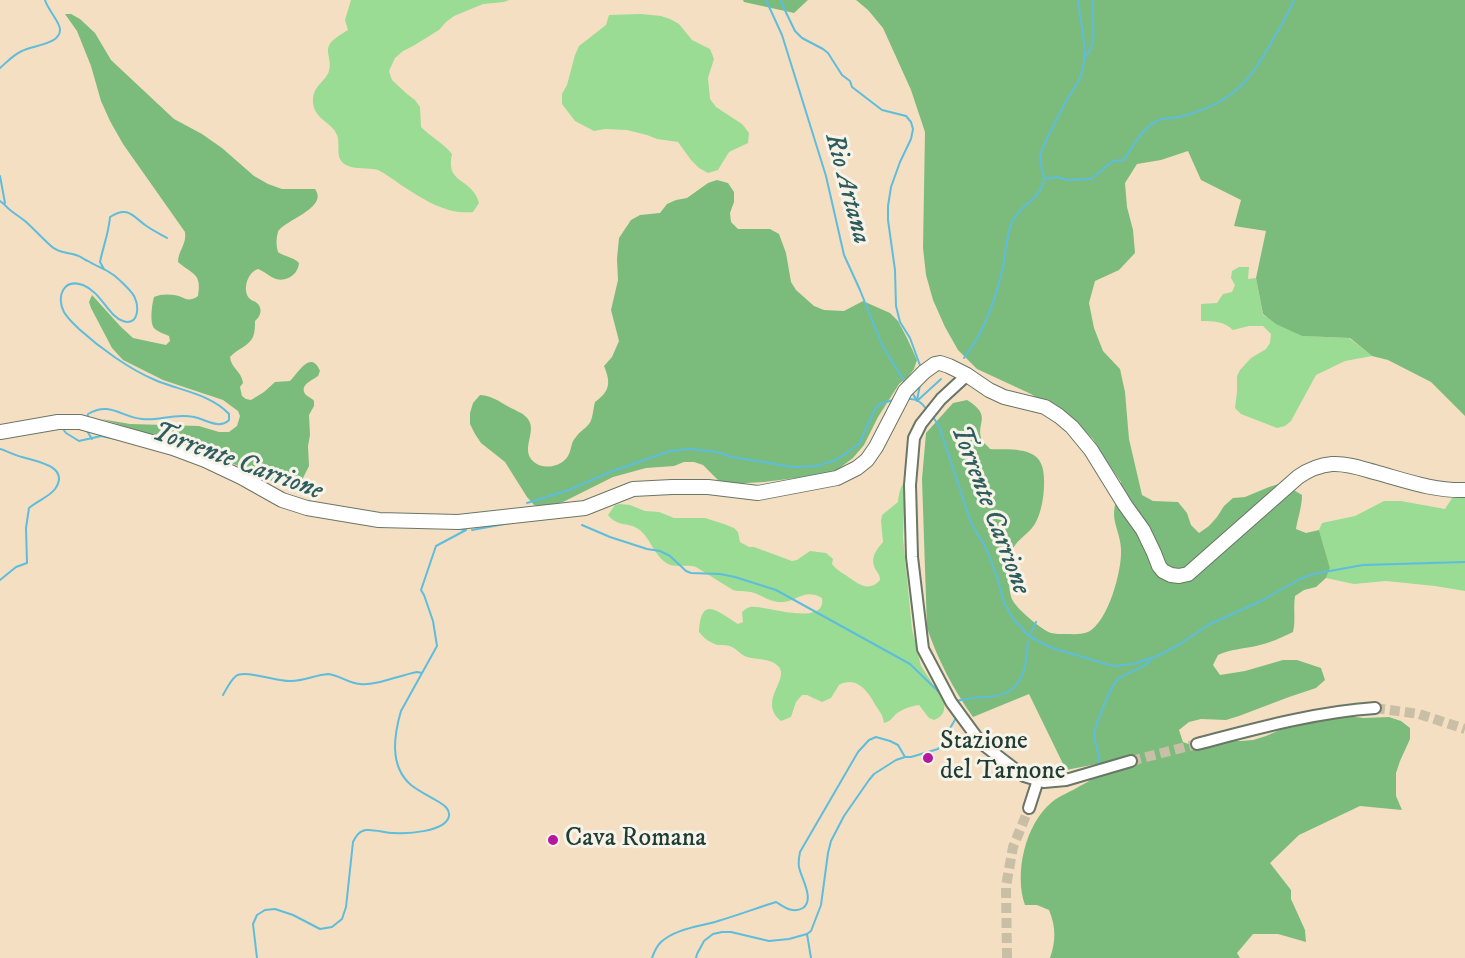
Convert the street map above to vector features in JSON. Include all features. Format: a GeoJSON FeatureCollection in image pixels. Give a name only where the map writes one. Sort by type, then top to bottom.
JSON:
{"type":"FeatureCollection","features":[{"type":"Feature","properties":{"kind":"street"},"geometry":{"type":"LineString","coordinates":[[0,432],[57,422],[80,422],[173,448],[205,460],[282,500],[307,508],[379,520],[458,522],[585,508],[633,489],[708,487],[758,493],[837,478],[867,460],[904,392],[924,372],[940,363],[967,375],[1004,397],[1045,407],[1072,427],[1091,450],[1143,530],[1159,566],[1171,575],[1188,574],[1298,477],[1314,468],[1332,464],[1348,465],[1430,488],[1465,490]]}},
{"type":"Feature","properties":{"kind":"street"},"geometry":{"type":"LineString","coordinates":[[967,375],[941,399],[921,424],[914,438],[910,485],[912,557],[923,649],[951,702],[981,743],[1024,776],[1044,782],[1066,780],[1131,761]]}},
{"type":"Feature","properties":{"kind":"street"},"geometry":{"type":"LineString","coordinates":[[1197,744],[1347,710],[1376,708]]}},
{"type":"Feature","properties":{"kind":"street"},"geometry":{"type":"LineString","coordinates":[[1029,808],[1038,780]]}},
{"type":"Feature","properties":{"kind":"green space"},"geometry":{"type":"Polygon","coordinates":[[[351,0],[509,0],[483,4],[454,16],[439,30],[403,51],[395,58],[389,71],[392,80],[420,107],[421,127],[452,154],[451,163],[454,174],[471,189],[479,203],[473,212],[453,211],[435,205],[378,170],[350,167],[340,159],[337,135],[314,109],[313,97],[329,71],[329,45],[348,30],[345,20],[351,0]]]}},
{"type":"Feature","properties":{"kind":"green space"},"geometry":{"type":"Polygon","coordinates":[[[743,0],[808,0],[794,13],[743,0]]]}},
{"type":"Feature","properties":{"kind":"green space"},"geometry":{"type":"Polygon","coordinates":[[[856,0],[1465,0],[1465,416],[1431,382],[1388,360],[1372,356],[1350,338],[1302,336],[1276,324],[1263,314],[1256,278],[1266,231],[1234,226],[1241,200],[1201,180],[1188,151],[1161,160],[1137,164],[1125,183],[1135,253],[1119,270],[1095,281],[1089,303],[1094,328],[1103,351],[1120,369],[1125,392],[1129,439],[1142,495],[1153,501],[1178,502],[1187,513],[1191,525],[1199,533],[1209,526],[1233,498],[1245,497],[1282,483],[1302,495],[1296,529],[1306,533],[1319,530],[1330,568],[1326,578],[1316,587],[1304,590],[1295,596],[1293,632],[1266,643],[1218,655],[1213,665],[1220,675],[1245,671],[1283,660],[1297,660],[1321,668],[1325,680],[1316,688],[1239,716],[1226,720],[1201,719],[1189,722],[1179,730],[1183,742],[1194,746],[1216,741],[1253,740],[1300,721],[1339,715],[1364,718],[1389,717],[1401,721],[1410,728],[1410,739],[1396,773],[1396,796],[1402,810],[1360,806],[1299,835],[1270,863],[1291,890],[1291,899],[1305,930],[1306,942],[1278,934],[1253,934],[1237,953],[1240,958],[1050,958],[1054,934],[1049,910],[1037,905],[1025,905],[1022,893],[1024,850],[1035,823],[1043,811],[1055,800],[1088,782],[1106,766],[1102,763],[1066,770],[1029,694],[973,717],[947,674],[927,628],[922,479],[926,433],[953,403],[967,400],[980,411],[981,436],[990,449],[1020,450],[1034,455],[1039,460],[1044,480],[1039,515],[1036,523],[1015,545],[1010,554],[1008,574],[1013,601],[1036,624],[1051,633],[1082,634],[1088,632],[1102,618],[1116,583],[1121,559],[1121,545],[1114,514],[1121,482],[1093,439],[1074,421],[1031,394],[977,369],[958,350],[945,327],[933,300],[926,275],[923,248],[925,132],[911,90],[883,28],[856,0]]]}},
{"type":"Feature","properties":{"kind":"green space"},"geometry":{"type":"Polygon","coordinates":[[[65,14],[71,14],[80,19],[95,33],[111,60],[174,119],[222,148],[254,176],[282,189],[315,189],[318,196],[311,208],[282,227],[277,234],[278,252],[299,263],[297,271],[292,276],[280,280],[258,269],[251,274],[246,290],[249,298],[258,304],[260,313],[255,321],[251,340],[230,357],[242,379],[243,383],[240,387],[242,396],[251,400],[275,382],[290,381],[309,362],[313,362],[320,371],[318,376],[307,383],[304,388],[306,395],[314,401],[314,406],[309,415],[309,466],[299,483],[272,481],[202,450],[101,419],[130,424],[199,426],[219,432],[229,432],[237,426],[240,416],[238,411],[223,400],[163,380],[123,360],[112,348],[91,308],[89,302],[92,295],[133,338],[166,345],[170,341],[169,336],[156,330],[152,323],[154,297],[169,294],[191,299],[198,296],[199,283],[195,275],[178,262],[185,240],[185,232],[123,144],[110,121],[77,31],[65,14]]]}},
{"type":"Feature","properties":{"kind":"green space"},"geometry":{"type":"Polygon","coordinates":[[[641,14],[670,19],[679,24],[692,40],[710,49],[714,59],[708,78],[710,99],[716,107],[742,124],[749,133],[748,143],[729,152],[718,170],[708,173],[699,168],[678,142],[657,139],[627,130],[594,131],[575,121],[562,104],[562,94],[579,46],[606,25],[609,15],[641,14]]]}},
{"type":"Feature","properties":{"kind":"green space"},"geometry":{"type":"Polygon","coordinates":[[[717,180],[728,183],[734,192],[734,202],[730,213],[731,222],[738,229],[770,229],[779,234],[786,253],[791,282],[796,290],[814,306],[824,310],[844,311],[863,301],[890,313],[898,321],[917,360],[914,369],[899,384],[864,445],[853,458],[837,470],[819,475],[729,484],[718,480],[703,465],[684,462],[674,466],[646,468],[613,477],[563,502],[545,507],[534,505],[505,462],[481,443],[475,434],[470,424],[473,403],[480,395],[485,396],[522,413],[531,427],[528,451],[534,462],[548,467],[563,462],[569,454],[574,439],[590,422],[595,402],[604,394],[608,386],[604,366],[612,357],[619,341],[611,310],[618,280],[619,238],[631,220],[640,215],[660,213],[667,204],[687,198],[708,183],[717,180]]]}},
{"type":"Feature","properties":{"kind":"green space"},"geometry":{"type":"Polygon","coordinates":[[[1239,267],[1249,267],[1248,279],[1256,278],[1263,315],[1302,336],[1349,338],[1372,356],[1345,361],[1316,375],[1291,421],[1285,426],[1277,428],[1241,414],[1235,408],[1237,376],[1251,358],[1266,349],[1270,343],[1271,334],[1263,326],[1249,326],[1233,330],[1218,322],[1201,321],[1201,304],[1217,303],[1223,294],[1232,292],[1235,285],[1231,278],[1232,271],[1239,267]]]}},
{"type":"Feature","properties":{"kind":"green space"},"geometry":{"type":"Polygon","coordinates":[[[905,481],[903,538],[912,629],[921,666],[944,701],[943,713],[934,720],[929,718],[919,705],[901,711],[890,721],[884,723],[866,691],[857,684],[845,682],[839,685],[831,698],[822,702],[802,695],[796,702],[791,717],[781,721],[772,706],[781,677],[778,666],[768,660],[747,657],[730,646],[710,642],[699,632],[700,620],[707,609],[718,611],[738,624],[743,622],[742,612],[750,607],[805,614],[815,612],[821,607],[822,598],[810,594],[790,601],[778,602],[751,592],[733,590],[696,567],[668,564],[641,531],[633,526],[616,522],[608,515],[615,505],[620,504],[645,511],[659,512],[674,518],[705,518],[734,528],[738,532],[740,542],[749,547],[792,561],[810,551],[826,553],[833,559],[832,564],[839,571],[862,585],[871,586],[880,580],[873,559],[883,542],[882,515],[898,502],[905,481]]]}},
{"type":"Feature","properties":{"kind":"green space"},"geometry":{"type":"Polygon","coordinates":[[[1465,495],[1465,591],[1386,581],[1354,584],[1326,578],[1330,568],[1319,530],[1322,523],[1355,516],[1384,501],[1401,501],[1445,509],[1452,498],[1465,495]]]}},
{"type":"Feature","properties":{"kind":"waterway"},"geometry":{"type":"LineString","coordinates":[[0,68],[19,53],[45,44],[59,34],[59,26],[45,0]]}},
{"type":"Feature","properties":{"kind":"waterway","name":"Rio Artana"},"geometry":{"type":"LineString","coordinates":[[766,0],[782,35],[826,176],[844,255],[882,345],[904,381]]}},
{"type":"Feature","properties":{"kind":"waterway"},"geometry":{"type":"LineString","coordinates":[[780,0],[795,31],[802,38],[828,53],[842,75],[850,81],[852,87],[882,110],[906,116],[911,122],[913,129],[911,139],[891,187],[888,220],[895,270],[896,306],[900,322],[910,338],[921,368]]}},
{"type":"Feature","properties":{"kind":"waterway"},"geometry":{"type":"LineString","coordinates":[[964,358],[984,326],[993,303],[1012,222],[1040,190],[1044,180],[1040,161],[1041,153],[1081,75],[1085,54],[1078,0]]}},
{"type":"Feature","properties":{"kind":"waterway"},"geometry":{"type":"LineString","coordinates":[[1085,57],[1090,51],[1093,37],[1093,0]]}},
{"type":"Feature","properties":{"kind":"waterway"},"geometry":{"type":"LineString","coordinates":[[1044,179],[1057,177],[1067,180],[1091,179],[1113,161],[1124,160],[1142,133],[1152,124],[1162,119],[1199,111],[1230,95],[1239,88],[1259,63],[1294,0]]}},
{"type":"Feature","properties":{"kind":"waterway"},"geometry":{"type":"LineString","coordinates":[[0,176],[5,203]]}},
{"type":"Feature","properties":{"kind":"waterway"},"geometry":{"type":"LineString","coordinates":[[0,201],[54,248],[78,256],[114,275],[135,297],[137,313],[133,320],[123,321],[113,315],[89,288],[70,284],[61,295],[62,306],[67,317],[79,329],[105,351],[135,370],[155,380],[204,397],[222,407],[229,414],[229,420],[221,424],[187,416],[142,419],[109,409],[96,410],[88,414],[87,419]]}},
{"type":"Feature","properties":{"kind":"waterway"},"geometry":{"type":"LineString","coordinates":[[104,269],[100,262],[110,217],[116,214],[129,213],[167,238]]}},
{"type":"Feature","properties":{"kind":"waterway"},"geometry":{"type":"LineString","coordinates":[[917,401],[941,379]]}},
{"type":"Feature","properties":{"kind":"waterway"},"geometry":{"type":"LineString","coordinates":[[917,400],[920,385]]}},
{"type":"Feature","properties":{"kind":"waterway","name":"Torrente Carrione"},"geometry":{"type":"LineString","coordinates":[[913,394],[917,401]]}},
{"type":"Feature","properties":{"kind":"waterway","name":"Torrente Carrione"},"geometry":{"type":"LineString","coordinates":[[908,399],[914,399],[927,410]]}},
{"type":"Feature","properties":{"kind":"waterway","name":"Torrente Carrione"},"geometry":{"type":"LineString","coordinates":[[527,503],[569,490],[610,472],[670,451],[690,449],[793,467],[816,466],[836,460],[859,444],[875,409],[880,404],[893,400]]}},
{"type":"Feature","properties":{"kind":"waterway","name":"Torrente Carrione"},"geometry":{"type":"LineString","coordinates":[[933,417],[939,426],[971,523],[986,548],[1004,603],[1014,620],[1029,636],[1052,648],[1113,666],[1133,664],[1160,655],[1210,624],[1313,574],[1363,565],[1465,562]]}},
{"type":"Feature","properties":{"kind":"waterway","name":"Torrente Carrione"},"geometry":{"type":"LineString","coordinates":[[60,428],[79,441],[101,436],[121,440]]}},
{"type":"Feature","properties":{"kind":"waterway"},"geometry":{"type":"LineString","coordinates":[[87,431],[92,439]]}},
{"type":"Feature","properties":{"kind":"waterway"},"geometry":{"type":"LineString","coordinates":[[0,449],[49,466],[55,470],[59,481],[52,492],[29,508],[26,528],[27,563],[16,567],[0,580]]}},
{"type":"Feature","properties":{"kind":"waterway","name":"Torrente Carrione"},"geometry":{"type":"LineString","coordinates":[[472,530],[510,523]]}},
{"type":"Feature","properties":{"kind":"waterway"},"geometry":{"type":"LineString","coordinates":[[582,525],[610,537],[660,551],[691,573],[720,574],[776,590],[910,664],[941,694]]}},
{"type":"Feature","properties":{"kind":"waterway","name":"Torrente Carrione"},"geometry":{"type":"LineString","coordinates":[[454,528],[466,530]]}},
{"type":"Feature","properties":{"kind":"waterway"},"geometry":{"type":"LineString","coordinates":[[257,958],[253,924],[257,915],[265,910],[275,909],[293,915],[320,929],[332,927],[342,919],[346,907],[353,842],[360,833],[369,830],[391,833],[425,831],[441,826],[449,816],[449,811],[445,806],[411,785],[404,777],[396,760],[395,740],[401,711],[437,646],[433,621],[421,590],[436,546],[466,530]]}},
{"type":"Feature","properties":{"kind":"waterway"},"geometry":{"type":"LineString","coordinates":[[1031,633],[1036,622]]}},
{"type":"Feature","properties":{"kind":"waterway"},"geometry":{"type":"LineString","coordinates":[[956,701],[1004,694],[1014,688],[1024,670],[1028,642]]}},
{"type":"Feature","properties":{"kind":"waterway"},"geometry":{"type":"LineString","coordinates":[[1099,765],[1094,732],[1110,691],[1117,680],[1150,661]]}},
{"type":"Feature","properties":{"kind":"waterway"},"geometry":{"type":"LineString","coordinates":[[223,695],[232,680],[240,674],[291,681],[328,674],[366,684],[417,672],[422,673]]}},
{"type":"Feature","properties":{"kind":"waterway"},"geometry":{"type":"LineString","coordinates":[[696,958],[704,941],[713,934],[731,932],[769,941],[789,939],[811,931],[821,905],[831,841],[844,816],[874,774],[896,760],[938,749],[956,718],[955,716]]}},
{"type":"Feature","properties":{"kind":"waterway"},"geometry":{"type":"LineString","coordinates":[[652,958],[661,942],[681,931],[776,902],[792,910],[803,908],[808,894],[799,867],[800,852],[858,752],[869,740],[876,737],[898,745],[905,757]]}},
{"type":"Feature","properties":{"kind":"waterway"},"geometry":{"type":"LineString","coordinates":[[1079,771],[1087,768]]}},
{"type":"Feature","properties":{"kind":"waterway"},"geometry":{"type":"LineString","coordinates":[[807,934],[811,958]]}},
{"type":"Feature","properties":{"kind":"tunnel"},"geometry":{"type":"LineString","coordinates":[[1375,708],[1419,714],[1465,729]]}},
{"type":"Feature","properties":{"kind":"tunnel"},"geometry":{"type":"LineString","coordinates":[[1131,761],[1197,744]]}},
{"type":"Feature","properties":{"kind":"tunnel"},"geometry":{"type":"LineString","coordinates":[[1007,958],[1006,886],[1013,847],[1029,808]]}},
{"type":"Feature","properties":{"kind":"place","name":"Stazione del Tarnone"},"geometry":{"type":"Point","coordinates":[928,758]}},
{"type":"Feature","properties":{"kind":"place","name":"Cava Romana"},"geometry":{"type":"Point","coordinates":[553,840]}}]}
